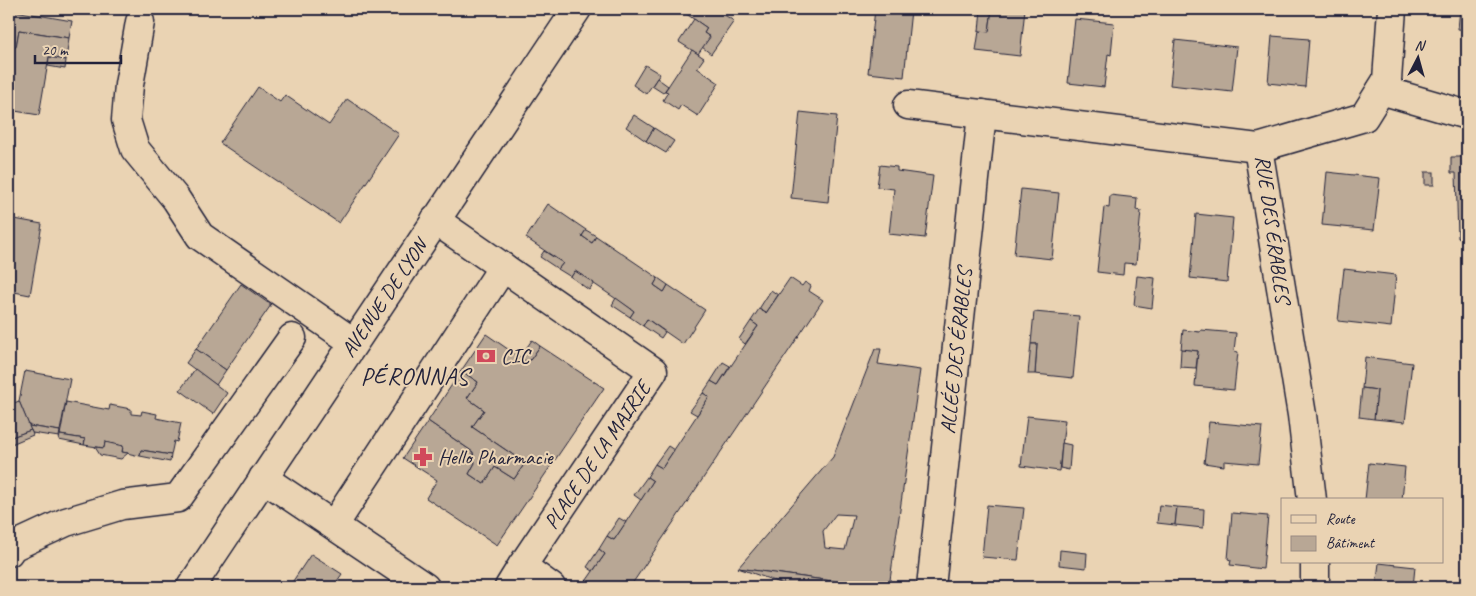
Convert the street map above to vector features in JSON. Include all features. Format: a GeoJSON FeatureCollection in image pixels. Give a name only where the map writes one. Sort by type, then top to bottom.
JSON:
{"type":"FeatureCollection","features":[{"type":"Feature","properties":{"kind":"street","name":"AVENUE DE LYON"},"geometry":{"type":"LineString","coordinates":[[191,587],[577,9]]}},
{"type":"Feature","properties":{"kind":"street","name":"RUE DES ÉRABLES"},"geometry":{"type":"LineString","coordinates":[[1312,498],[1302,415],[1258,148],[1364,117],[1387,80],[1392,9]]}},
{"type":"Feature","properties":{"kind":"street"},"geometry":{"type":"LineString","coordinates":[[140,22],[129,85],[126,120],[135,150],[176,200],[200,236],[354,342]]}},
{"type":"Feature","properties":{"kind":"street"},"geometry":{"type":"LineString","coordinates":[[1381,90],[1467,115]]}},
{"type":"Feature","properties":{"kind":"street"},"geometry":{"type":"LineString","coordinates":[[908,105],[1258,148]]}},
{"type":"Feature","properties":{"kind":"street","name":"ALLÉE DES ÉRABLES"},"geometry":{"type":"LineString","coordinates":[[931,587],[982,114]]}},
{"type":"Feature","properties":{"kind":"street","name":"PLACE DE LA MAIRIE"},"geometry":{"type":"LineString","coordinates":[[436,220],[653,371],[516,576],[551,587]]}},
{"type":"Feature","properties":{"kind":"street"},"geometry":{"type":"LineString","coordinates":[[334,525],[503,267]]}},
{"type":"Feature","properties":{"kind":"street"},"geometry":{"type":"LineString","coordinates":[[9,552],[12,546],[66,522],[122,505],[178,498],[292,338]]}},
{"type":"Feature","properties":{"kind":"street"},"geometry":{"type":"LineString","coordinates":[[263,478],[425,587]]}},
{"type":"Feature","properties":{"kind":"street"},"geometry":{"type":"LineString","coordinates":[[1315,564],[1315,587]]}},
{"type":"Feature","properties":{"kind":"building"},"geometry":{"type":"Polygon","coordinates":[[[679,9],[715,9],[734,21],[711,54],[702,47],[710,37],[704,33],[707,28],[679,9]]]}},
{"type":"Feature","properties":{"kind":"building"},"geometry":{"type":"Polygon","coordinates":[[[875,9],[911,10],[904,77],[868,73],[875,9]]]}},
{"type":"Feature","properties":{"kind":"building"},"geometry":{"type":"Polygon","coordinates":[[[981,9],[992,9],[989,32],[979,31],[981,9]]]}},
{"type":"Feature","properties":{"kind":"building"},"geometry":{"type":"Polygon","coordinates":[[[992,9],[1025,9],[1020,56],[976,51],[979,31],[989,32],[992,9]]]}},
{"type":"Feature","properties":{"kind":"building"},"geometry":{"type":"Polygon","coordinates":[[[1460,9],[1467,9],[1467,30],[1458,29],[1460,9]]]}},
{"type":"Feature","properties":{"kind":"building"},"geometry":{"type":"Polygon","coordinates":[[[9,10],[72,21],[69,38],[19,30],[16,47],[13,47],[11,60],[9,60],[9,10]]]}},
{"type":"Feature","properties":{"kind":"building"},"geometry":{"type":"Polygon","coordinates":[[[694,19],[707,28],[704,33],[710,37],[698,54],[679,42],[694,19]]]}},
{"type":"Feature","properties":{"kind":"building"},"geometry":{"type":"Polygon","coordinates":[[[1075,19],[1114,23],[1111,55],[1108,54],[1104,87],[1068,83],[1075,19]]]}},
{"type":"Feature","properties":{"kind":"building"},"geometry":{"type":"Polygon","coordinates":[[[19,30],[69,38],[66,60],[49,57],[39,115],[9,110],[11,82],[9,81],[9,72],[13,47],[16,47],[19,30]]]}},
{"type":"Feature","properties":{"kind":"building"},"geometry":{"type":"Polygon","coordinates":[[[1272,36],[1309,39],[1305,87],[1268,83],[1272,36]]]}},
{"type":"Feature","properties":{"kind":"building"},"geometry":{"type":"Polygon","coordinates":[[[1175,40],[1237,47],[1232,92],[1170,85],[1175,40]]]}},
{"type":"Feature","properties":{"kind":"building"},"geometry":{"type":"Polygon","coordinates":[[[692,50],[704,58],[697,68],[719,83],[698,116],[681,105],[678,110],[663,100],[668,92],[665,91],[692,50]]]}},
{"type":"Feature","properties":{"kind":"building"},"geometry":{"type":"Polygon","coordinates":[[[49,57],[66,60],[65,69],[48,66],[49,57]]]}},
{"type":"Feature","properties":{"kind":"building"},"geometry":{"type":"Polygon","coordinates":[[[645,65],[660,74],[646,94],[633,85],[645,65]]]}},
{"type":"Feature","properties":{"kind":"building"},"geometry":{"type":"Polygon","coordinates":[[[657,78],[668,86],[663,93],[652,86],[657,78]]]}},
{"type":"Feature","properties":{"kind":"building"},"geometry":{"type":"Polygon","coordinates":[[[258,87],[280,102],[285,95],[329,125],[347,99],[399,134],[339,223],[220,143],[258,87]]]}},
{"type":"Feature","properties":{"kind":"building"},"geometry":{"type":"Polygon","coordinates":[[[800,112],[837,116],[828,202],[791,198],[800,112]]]}},
{"type":"Feature","properties":{"kind":"building"},"geometry":{"type":"Polygon","coordinates":[[[634,115],[654,128],[646,141],[626,127],[634,115]]]}},
{"type":"Feature","properties":{"kind":"building"},"geometry":{"type":"Polygon","coordinates":[[[654,128],[674,141],[666,153],[646,141],[654,128]]]}},
{"type":"Feature","properties":{"kind":"building"},"geometry":{"type":"Polygon","coordinates":[[[1451,157],[1467,157],[1467,238],[1458,238],[1456,173],[1451,173],[1451,157]]]}},
{"type":"Feature","properties":{"kind":"building"},"geometry":{"type":"Polygon","coordinates":[[[880,165],[897,167],[897,171],[933,176],[925,238],[889,234],[894,189],[877,187],[880,165]]]}},
{"type":"Feature","properties":{"kind":"building"},"geometry":{"type":"Polygon","coordinates":[[[1327,172],[1380,178],[1374,230],[1322,225],[1327,172]]]}},
{"type":"Feature","properties":{"kind":"building"},"geometry":{"type":"Polygon","coordinates":[[[1425,172],[1434,172],[1434,185],[1425,185],[1425,172]]]}},
{"type":"Feature","properties":{"kind":"building"},"geometry":{"type":"Polygon","coordinates":[[[1021,189],[1059,193],[1052,259],[1014,255],[1021,189]]]}},
{"type":"Feature","properties":{"kind":"building"},"geometry":{"type":"Polygon","coordinates":[[[1110,195],[1137,198],[1136,210],[1141,211],[1136,264],[1124,263],[1123,275],[1097,272],[1104,207],[1109,208],[1110,195]]]}},
{"type":"Feature","properties":{"kind":"building"},"geometry":{"type":"Polygon","coordinates":[[[548,204],[586,230],[582,236],[592,243],[596,236],[658,278],[654,285],[664,292],[668,285],[705,310],[683,344],[647,319],[643,326],[630,317],[634,311],[575,271],[571,277],[558,269],[563,263],[526,238],[548,204]]]}},
{"type":"Feature","properties":{"kind":"building"},"geometry":{"type":"Polygon","coordinates":[[[1196,214],[1233,218],[1227,282],[1190,278],[1196,214]]]}},
{"type":"Feature","properties":{"kind":"building"},"geometry":{"type":"Polygon","coordinates":[[[9,218],[42,224],[30,295],[9,291],[9,218]]]}},
{"type":"Feature","properties":{"kind":"building"},"geometry":{"type":"Polygon","coordinates":[[[586,230],[596,236],[592,243],[582,236],[586,230]]]}},
{"type":"Feature","properties":{"kind":"building"},"geometry":{"type":"Polygon","coordinates":[[[544,251],[563,263],[558,269],[540,257],[544,251]]]}},
{"type":"Feature","properties":{"kind":"building"},"geometry":{"type":"Polygon","coordinates":[[[1344,269],[1396,275],[1391,327],[1338,321],[1344,269]]]}},
{"type":"Feature","properties":{"kind":"building"},"geometry":{"type":"Polygon","coordinates":[[[575,271],[594,283],[589,290],[571,277],[575,271]]]}},
{"type":"Feature","properties":{"kind":"building"},"geometry":{"type":"Polygon","coordinates":[[[1137,276],[1155,278],[1152,308],[1134,305],[1137,276]]]}},
{"type":"Feature","properties":{"kind":"building"},"geometry":{"type":"Polygon","coordinates":[[[658,278],[668,285],[664,292],[654,285],[658,278]]]}},
{"type":"Feature","properties":{"kind":"building"},"geometry":{"type":"Polygon","coordinates":[[[790,278],[802,286],[805,282],[811,286],[809,291],[823,300],[630,587],[582,587],[605,554],[599,549],[607,536],[614,540],[653,481],[647,477],[655,464],[662,468],[709,397],[703,393],[711,381],[718,385],[758,326],[751,321],[759,309],[766,313],[790,278]]]}},
{"type":"Feature","properties":{"kind":"building"},"geometry":{"type":"Polygon","coordinates":[[[241,284],[271,305],[226,370],[196,349],[241,284]]]}},
{"type":"Feature","properties":{"kind":"building"},"geometry":{"type":"Polygon","coordinates":[[[771,290],[778,295],[766,313],[759,309],[771,290]]]}},
{"type":"Feature","properties":{"kind":"building"},"geometry":{"type":"Polygon","coordinates":[[[616,298],[634,311],[630,317],[612,305],[616,298]]]}},
{"type":"Feature","properties":{"kind":"building"},"geometry":{"type":"Polygon","coordinates":[[[1034,312],[1079,316],[1073,378],[1035,374],[1037,344],[1031,344],[1034,312]]]}},
{"type":"Feature","properties":{"kind":"building"},"geometry":{"type":"Polygon","coordinates":[[[647,319],[665,332],[661,338],[643,326],[647,319]]]}},
{"type":"Feature","properties":{"kind":"building"},"geometry":{"type":"Polygon","coordinates":[[[751,321],[758,326],[745,344],[739,339],[751,321]]]}},
{"type":"Feature","properties":{"kind":"building"},"geometry":{"type":"Polygon","coordinates":[[[1183,330],[1236,333],[1234,351],[1238,352],[1234,390],[1195,386],[1198,351],[1181,349],[1183,330]]]}},
{"type":"Feature","properties":{"kind":"building"},"geometry":{"type":"Polygon","coordinates":[[[486,334],[528,363],[540,346],[604,388],[497,545],[426,498],[437,480],[403,458],[428,421],[473,452],[475,463],[469,474],[484,484],[495,467],[514,479],[525,463],[472,427],[484,410],[467,398],[478,382],[461,371],[486,334]]]}},
{"type":"Feature","properties":{"kind":"building"},"geometry":{"type":"Polygon","coordinates":[[[532,340],[540,346],[528,363],[520,357],[532,340]]]}},
{"type":"Feature","properties":{"kind":"building"},"geometry":{"type":"Polygon","coordinates":[[[1031,344],[1037,344],[1035,374],[1028,374],[1031,344]]]}},
{"type":"Feature","properties":{"kind":"building"},"geometry":{"type":"Polygon","coordinates":[[[196,349],[226,370],[216,385],[186,363],[196,349]]]}},
{"type":"Feature","properties":{"kind":"building"},"geometry":{"type":"Polygon","coordinates":[[[875,349],[881,349],[878,364],[920,370],[889,587],[868,586],[738,568],[833,457],[875,349]],[[836,514],[823,531],[825,548],[845,550],[854,515],[836,514]]]}},
{"type":"Feature","properties":{"kind":"building"},"geometry":{"type":"Polygon","coordinates":[[[1181,349],[1198,351],[1196,368],[1180,367],[1181,349]]]}},
{"type":"Feature","properties":{"kind":"building"},"geometry":{"type":"Polygon","coordinates":[[[1365,357],[1412,363],[1405,422],[1374,419],[1377,390],[1362,388],[1365,357]]]}},
{"type":"Feature","properties":{"kind":"building"},"geometry":{"type":"Polygon","coordinates":[[[723,362],[730,366],[718,385],[711,381],[723,362]]]}},
{"type":"Feature","properties":{"kind":"building"},"geometry":{"type":"Polygon","coordinates":[[[195,369],[227,393],[213,414],[180,390],[195,369]]]}},
{"type":"Feature","properties":{"kind":"building"},"geometry":{"type":"Polygon","coordinates":[[[25,371],[70,379],[60,431],[29,426],[19,401],[25,371]]]}},
{"type":"Feature","properties":{"kind":"building"},"geometry":{"type":"Polygon","coordinates":[[[461,371],[478,382],[467,398],[484,410],[472,427],[525,463],[514,479],[495,467],[484,484],[469,474],[475,463],[473,452],[428,421],[461,371]]]}},
{"type":"Feature","properties":{"kind":"building"},"geometry":{"type":"Polygon","coordinates":[[[1362,388],[1377,390],[1374,419],[1359,417],[1362,388]]]}},
{"type":"Feature","properties":{"kind":"building"},"geometry":{"type":"Polygon","coordinates":[[[703,393],[709,397],[697,415],[690,411],[703,393]]]}},
{"type":"Feature","properties":{"kind":"building"},"geometry":{"type":"Polygon","coordinates":[[[19,401],[31,430],[9,438],[9,405],[19,401]]]}},
{"type":"Feature","properties":{"kind":"building"},"geometry":{"type":"Polygon","coordinates":[[[66,402],[109,410],[110,405],[131,409],[131,414],[141,415],[142,411],[157,414],[156,418],[181,423],[177,442],[174,441],[171,455],[141,450],[140,456],[122,452],[123,446],[105,442],[104,448],[84,445],[85,439],[60,435],[66,402]]]}},
{"type":"Feature","properties":{"kind":"building"},"geometry":{"type":"Polygon","coordinates":[[[1027,416],[1065,420],[1059,471],[1021,466],[1027,416]]]}},
{"type":"Feature","properties":{"kind":"building"},"geometry":{"type":"Polygon","coordinates":[[[1209,422],[1262,427],[1258,464],[1224,461],[1224,466],[1204,463],[1209,422]]]}},
{"type":"Feature","properties":{"kind":"building"},"geometry":{"type":"Polygon","coordinates":[[[29,426],[60,431],[59,437],[32,433],[29,426]]]}},
{"type":"Feature","properties":{"kind":"building"},"geometry":{"type":"Polygon","coordinates":[[[31,430],[33,435],[9,445],[9,438],[31,430]]]}},
{"type":"Feature","properties":{"kind":"building"},"geometry":{"type":"Polygon","coordinates":[[[60,435],[85,439],[84,445],[59,440],[60,435]]]}},
{"type":"Feature","properties":{"kind":"building"},"geometry":{"type":"Polygon","coordinates":[[[105,442],[123,446],[122,452],[128,453],[121,459],[100,455],[95,447],[104,448],[105,442]]]}},
{"type":"Feature","properties":{"kind":"building"},"geometry":{"type":"Polygon","coordinates":[[[1062,443],[1071,445],[1069,470],[1060,468],[1062,443]]]}},
{"type":"Feature","properties":{"kind":"building"},"geometry":{"type":"Polygon","coordinates":[[[668,446],[674,450],[662,468],[655,464],[668,446]]]}},
{"type":"Feature","properties":{"kind":"building"},"geometry":{"type":"Polygon","coordinates":[[[141,450],[171,455],[170,462],[140,456],[141,450]]]}},
{"type":"Feature","properties":{"kind":"building"},"geometry":{"type":"Polygon","coordinates":[[[1369,463],[1405,467],[1402,498],[1365,498],[1369,463]]]}},
{"type":"Feature","properties":{"kind":"building"},"geometry":{"type":"Polygon","coordinates":[[[647,477],[653,481],[641,500],[634,495],[647,477]]]}},
{"type":"Feature","properties":{"kind":"building"},"geometry":{"type":"Polygon","coordinates":[[[987,505],[1024,508],[1018,560],[982,557],[987,505]]]}},
{"type":"Feature","properties":{"kind":"building"},"geometry":{"type":"Polygon","coordinates":[[[1159,505],[1177,507],[1175,525],[1157,523],[1159,505]]]}},
{"type":"Feature","properties":{"kind":"building"},"geometry":{"type":"Polygon","coordinates":[[[1177,507],[1204,509],[1203,528],[1175,525],[1177,507]]]}},
{"type":"Feature","properties":{"kind":"building"},"geometry":{"type":"Polygon","coordinates":[[[1232,513],[1268,516],[1263,569],[1230,565],[1231,560],[1228,559],[1232,513]]]}},
{"type":"Feature","properties":{"kind":"building"},"geometry":{"type":"Polygon","coordinates":[[[619,518],[626,522],[614,540],[607,536],[619,518]]]}},
{"type":"Feature","properties":{"kind":"building"},"geometry":{"type":"Polygon","coordinates":[[[599,549],[605,554],[593,571],[587,567],[599,549]]]}},
{"type":"Feature","properties":{"kind":"building"},"geometry":{"type":"Polygon","coordinates":[[[1060,550],[1087,553],[1086,568],[1059,565],[1060,550]]]}},
{"type":"Feature","properties":{"kind":"building"},"geometry":{"type":"Polygon","coordinates":[[[311,554],[342,574],[333,587],[289,587],[311,554]]]}},
{"type":"Feature","properties":{"kind":"building"},"geometry":{"type":"Polygon","coordinates":[[[1379,564],[1415,567],[1413,587],[1376,587],[1379,564]]]}},
{"type":"Feature","properties":{"kind":"building"},"geometry":{"type":"Polygon","coordinates":[[[738,568],[868,586],[792,587],[738,568]]]}},
{"type":"Feature","properties":{"kind":"place","name":"CIC"},"geometry":{"type":"Point","coordinates":[486,356]}},
{"type":"Feature","properties":{"kind":"place","name":"Hello Pharmacie"},"geometry":{"type":"Point","coordinates":[423,457]}},
{"type":"Feature","properties":{"kind":"district","name":"PÉRONNAS"},"geometry":{"type":"Point","coordinates":[415,376]}}]}
